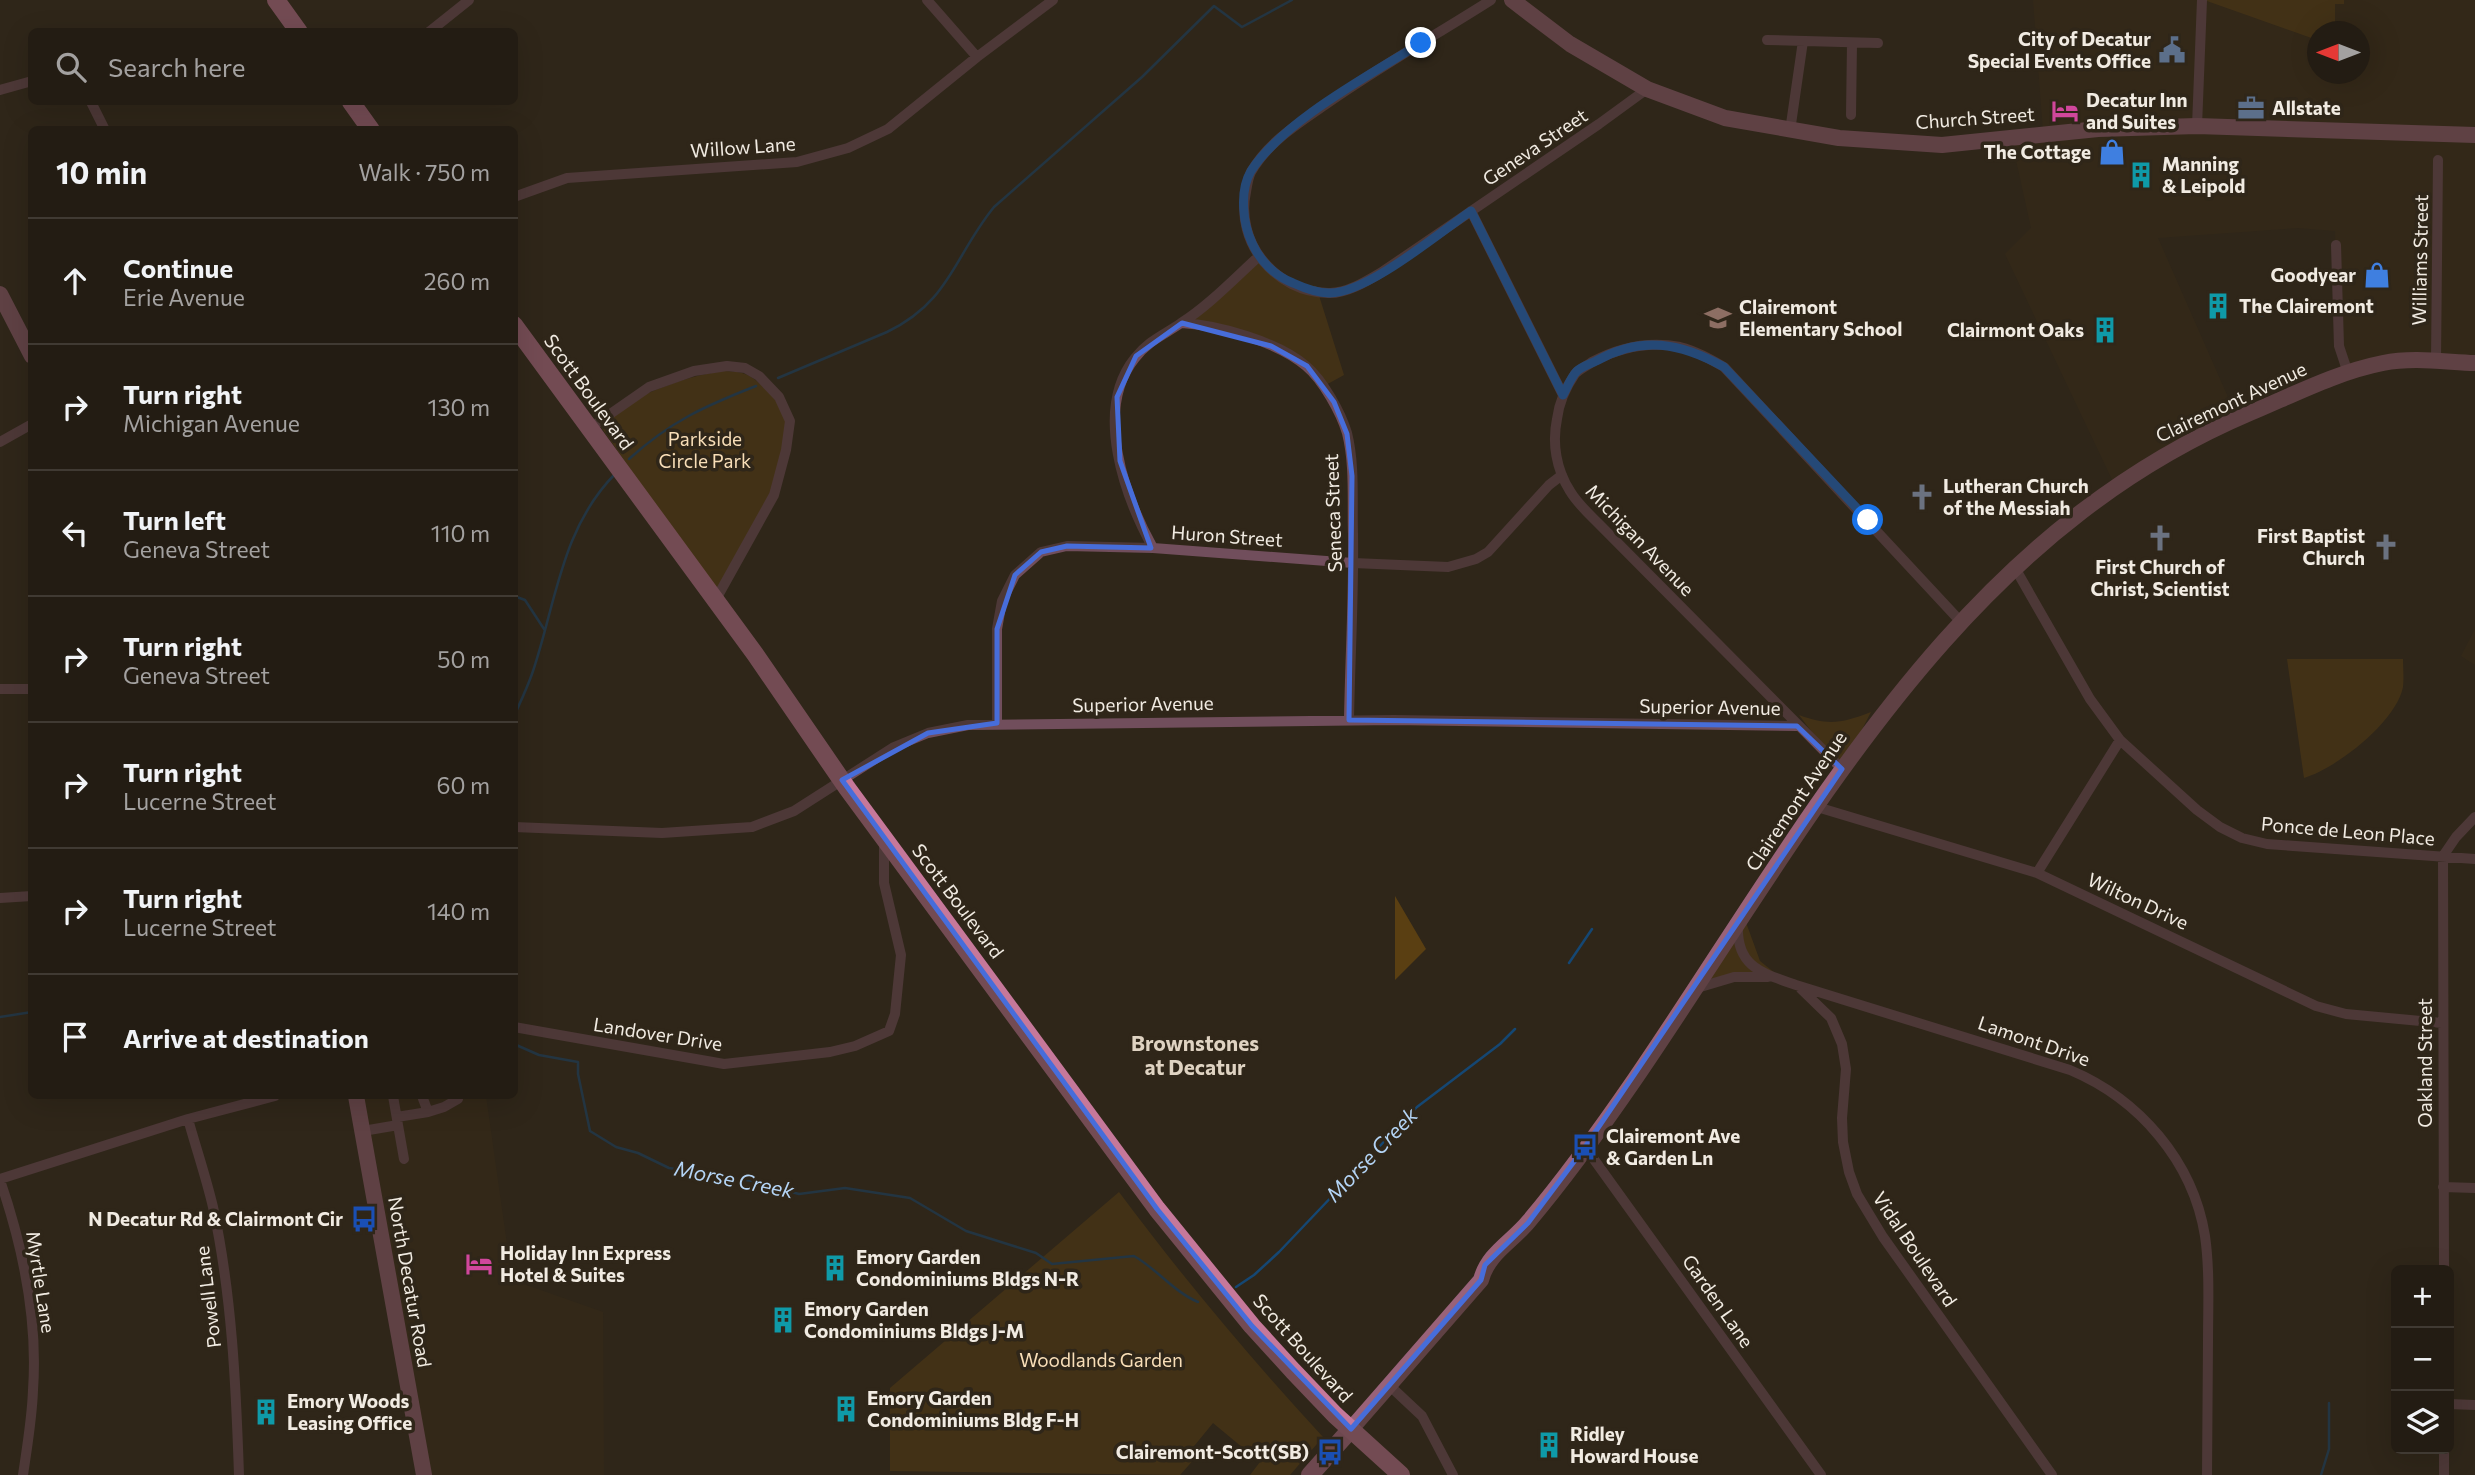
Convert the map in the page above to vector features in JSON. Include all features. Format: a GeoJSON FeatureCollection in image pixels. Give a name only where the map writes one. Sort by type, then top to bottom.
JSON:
{"type":"FeatureCollection","features":[{"type":"Feature","properties":{"kind":"highway"},"geometry":{"type":"LineString","coordinates":[[276,0],[296,28]]}},
{"type":"Feature","properties":{"kind":"highway"},"geometry":{"type":"LineString","coordinates":[[353,105],[368,126]]}},
{"type":"Feature","properties":{"kind":"highway","name":"Scott Boulevard"},"geometry":{"type":"LineString","coordinates":[[518,330],[755,654],[842,780],[1157,1209],[1252,1326],[1335,1415],[1401,1475]]}},
{"type":"Feature","properties":{"kind":"main road","name":"Church Street"},"geometry":{"type":"LineString","coordinates":[[1512,0],[1570,44],[1647,89],[1725,118],[1790,131],[1942,145],[2098,130],[2197,126],[2475,135]]}},
{"type":"Feature","properties":{"kind":"main road"},"geometry":{"type":"LineString","coordinates":[[0,294],[28,348]]}},
{"type":"Feature","properties":{"kind":"main road","name":"Clairemont Avenue"},"geometry":{"type":"LineString","coordinates":[[1310,1475],[1481,1280],[1485,1265],[1528,1223],[1625,1095],[1842,769],[1900,691],[1961,622],[2015,568],[2084,508],[2167,453],[2241,417],[2348,373],[2384,363],[2475,363]]}},
{"type":"Feature","properties":{"kind":"main road","name":"North Decatur Road"},"geometry":{"type":"LineString","coordinates":[[357,1099],[424,1475]]}},
{"type":"Feature","properties":{"kind":"street"},"geometry":{"type":"LineString","coordinates":[[434,28],[469,0]]}},
{"type":"Feature","properties":{"kind":"street"},"geometry":{"type":"LineString","coordinates":[[927,0],[977,57]]}},
{"type":"Feature","properties":{"kind":"street","name":"Willow Lane"},"geometry":{"type":"LineString","coordinates":[[518,196],[567,178],[797,162],[848,148],[888,129],[1053,0]]}},
{"type":"Feature","properties":{"kind":"street"},"geometry":{"type":"LineString","coordinates":[[1153,548],[1129,497],[1120,461],[1115,425],[1117,397],[1124,374],[1136,356],[1157,336],[1182,323],[1258,257],[1245,227],[1244,203],[1250,173],[1281,136],[1354,85],[1491,0]]}},
{"type":"Feature","properties":{"kind":"street"},"geometry":{"type":"LineString","coordinates":[[2197,126],[2202,0]]}},
{"type":"Feature","properties":{"kind":"street"},"geometry":{"type":"LineString","coordinates":[[1767,40],[1878,43]]}},
{"type":"Feature","properties":{"kind":"street"},"geometry":{"type":"LineString","coordinates":[[1790,131],[1803,41]]}},
{"type":"Feature","properties":{"kind":"street"},"geometry":{"type":"LineString","coordinates":[[1851,115],[1852,43]]}},
{"type":"Feature","properties":{"kind":"street"},"geometry":{"type":"LineString","coordinates":[[0,90],[28,82]]}},
{"type":"Feature","properties":{"kind":"street","name":"Geneva Street"},"geometry":{"type":"LineString","coordinates":[[1258,257],[1283,279],[1307,289],[1330,293],[1362,283],[1382,272],[1647,89]]}},
{"type":"Feature","properties":{"kind":"street"},"geometry":{"type":"LineString","coordinates":[[92,105],[103,126]]}},
{"type":"Feature","properties":{"kind":"street","name":"Williams Street"},"geometry":{"type":"LineString","coordinates":[[2436,361],[2438,160]]}},
{"type":"Feature","properties":{"kind":"street"},"geometry":{"type":"LineString","coordinates":[[1471,211],[1563,395]]}},
{"type":"Feature","properties":{"kind":"street"},"geometry":{"type":"LineString","coordinates":[[2336,244],[2339,346],[2348,373]]}},
{"type":"Feature","properties":{"kind":"street","name":"Seneca Street"},"geometry":{"type":"LineString","coordinates":[[1182,323],[1201,324],[1271,346],[1307,366],[1334,402],[1347,434],[1352,476],[1349,720]]}},
{"type":"Feature","properties":{"kind":"street"},"geometry":{"type":"LineString","coordinates":[[1563,395],[1576,372],[1608,354],[1639,345],[1661,344],[1682,348],[1724,367],[1961,622]]}},
{"type":"Feature","properties":{"kind":"street"},"geometry":{"type":"LineString","coordinates":[[590,428],[649,387],[694,372],[727,366],[745,369],[760,376],[779,397],[790,421],[786,450],[774,495],[715,601]]}},
{"type":"Feature","properties":{"kind":"street","name":"Michigan Avenue"},"geometry":{"type":"LineString","coordinates":[[1563,395],[1555,436],[1556,455],[1562,475],[1577,501],[1842,769]]}},
{"type":"Feature","properties":{"kind":"street"},"geometry":{"type":"LineString","coordinates":[[0,442],[28,426]]}},
{"type":"Feature","properties":{"kind":"street","name":"Huron Street"},"geometry":{"type":"LineString","coordinates":[[997,723],[997,629],[1002,601],[1015,575],[1041,552],[1067,546],[1153,548],[1353,563],[1448,567],[1476,559],[1498,543],[1549,485],[1562,475]]}},
{"type":"Feature","properties":{"kind":"street","name":"Ponce de Leon Place"},"geometry":{"type":"LineString","coordinates":[[2015,568],[2090,699],[2120,740],[2197,810],[2220,827],[2242,838],[2267,844],[2475,859]]}},
{"type":"Feature","properties":{"kind":"street"},"geometry":{"type":"LineString","coordinates":[[0,689],[28,689]]}},
{"type":"Feature","properties":{"kind":"street","name":"Superior Avenue"},"geometry":{"type":"LineString","coordinates":[[518,827],[662,833],[752,827],[794,811],[894,747],[928,733],[968,725],[1349,720],[1797,726]]}},
{"type":"Feature","properties":{"kind":"street"},"geometry":{"type":"LineString","coordinates":[[2037,873],[2120,740]]}},
{"type":"Feature","properties":{"kind":"street","name":"Wilton Drive"},"geometry":{"type":"LineString","coordinates":[[1817,807],[2037,873],[2316,1006],[2346,1014],[2442,1023]]}},
{"type":"Feature","properties":{"kind":"street"},"geometry":{"type":"LineString","coordinates":[[2443,856],[2475,817]]}},
{"type":"Feature","properties":{"kind":"street","name":"Landover Drive"},"geometry":{"type":"LineString","coordinates":[[518,1028],[724,1063],[830,1052],[855,1046],[889,1031],[895,1014],[901,956],[884,883],[884,836]]}},
{"type":"Feature","properties":{"kind":"street","name":"Oakland Street"},"geometry":{"type":"LineString","coordinates":[[2443,856],[2444,1265]]}},
{"type":"Feature","properties":{"kind":"street"},"geometry":{"type":"LineString","coordinates":[[0,898],[28,896]]}},
{"type":"Feature","properties":{"kind":"street","name":"Lamont Drive"},"geometry":{"type":"LineString","coordinates":[[1738,925],[1739,945],[1745,960],[1754,968],[1796,985],[2070,1070],[2097,1082],[2118,1096],[2157,1132],[2175,1158],[2189,1187],[2202,1221],[2206,1247],[2207,1475]]}},
{"type":"Feature","properties":{"kind":"street"},"geometry":{"type":"LineString","coordinates":[[1697,988],[1745,976],[1781,979]]}},
{"type":"Feature","properties":{"kind":"street","name":"Vidal Boulevard"},"geometry":{"type":"LineString","coordinates":[[1796,985],[1824,1010],[1836,1027],[1842,1044],[1846,1069],[1843,1142],[1852,1182],[1861,1202],[2052,1475]]}},
{"type":"Feature","properties":{"kind":"street"},"geometry":{"type":"LineString","coordinates":[[0,1180],[188,1119],[264,1099]]}},
{"type":"Feature","properties":{"kind":"street"},"geometry":{"type":"LineString","coordinates":[[394,1099],[404,1159]]}},
{"type":"Feature","properties":{"kind":"street"},"geometry":{"type":"LineString","coordinates":[[423,1099],[428,1112]]}},
{"type":"Feature","properties":{"kind":"street"},"geometry":{"type":"LineString","coordinates":[[363,1131],[444,1107],[458,1099]]}},
{"type":"Feature","properties":{"kind":"street","name":"Powell Lane"},"geometry":{"type":"LineString","coordinates":[[188,1119],[213,1206],[221,1254],[231,1339],[239,1475]]}},
{"type":"Feature","properties":{"kind":"street","name":"Garden Lane"},"geometry":{"type":"LineString","coordinates":[[1586,1147],[1821,1475]]}},
{"type":"Feature","properties":{"kind":"street","name":"Myrtle Lane"},"geometry":{"type":"LineString","coordinates":[[0,1180],[24,1261],[30,1305],[33,1391],[23,1475]]}},
{"type":"Feature","properties":{"kind":"street"},"geometry":{"type":"LineString","coordinates":[[2443,1187],[2475,1188]]}},
{"type":"Feature","properties":{"kind":"street"},"geometry":{"type":"LineString","coordinates":[[1390,1386],[1422,1416],[1453,1475]]}},
{"type":"Feature","properties":{"kind":"street"},"geometry":{"type":"LineString","coordinates":[[2454,1404],[2475,1405]]}},
{"type":"Feature","properties":{"kind":"street"},"geometry":{"type":"LineString","coordinates":[[2444,1454],[2444,1475]]}},
{"type":"Feature","properties":{"kind":"highlighted area"},"geometry":{"type":"Polygon","coordinates":[[[1182,323],[1271,346],[1307,366],[1334,402],[1347,434],[1352,476],[1349,720],[1797,726],[1842,769],[1585,1147],[1528,1223],[1485,1265],[1481,1280],[1351,1429],[1252,1326],[1157,1209],[842,780],[928,733],[997,723],[997,629],[1015,575],[1041,552],[1067,546],[1151,548],[1120,461],[1117,397],[1136,356],[1182,323]]]}},
{"type":"Feature","properties":{"kind":"shaded area"},"geometry":{"type":"Polygon","coordinates":[[[2033,0],[2204,0],[2307,36],[2307,84],[2370,84],[2370,21],[2335,21],[2335,4],[2343,4],[2344,0],[2475,0],[2475,362],[2407,359],[2340,381],[2335,231],[2298,228],[2158,238],[2238,420],[2117,490],[2005,254],[2031,228],[2011,137],[2043,131],[2033,0]]]}},
{"type":"Feature","properties":{"kind":"shaded area"},"geometry":{"type":"Polygon","coordinates":[[[2475,629],[2475,665],[2461,656],[2475,629]]]}},
{"type":"Feature","properties":{"kind":"shaded area"},"geometry":{"type":"Polygon","coordinates":[[[362,1099],[486,1099],[512,1280],[603,1312],[604,1475],[424,1475],[378,1171],[362,1099]]]}},
{"type":"Feature","properties":{"kind":"green space"},"geometry":{"type":"Polygon","coordinates":[[[2204,0],[2344,0],[2344,4],[2335,4],[2335,21],[2307,21],[2307,36],[2204,0]]]}},
{"type":"Feature","properties":{"kind":"green space"},"geometry":{"type":"Polygon","coordinates":[[[1258,262],[1296,284],[1316,286],[1344,375],[1324,386],[1310,364],[1193,319],[1258,262]]]}},
{"type":"Feature","properties":{"kind":"green space","name":"Parkside Circle Park"},"geometry":{"type":"Polygon","coordinates":[[[724,371],[747,375],[766,389],[782,411],[785,426],[780,459],[757,528],[744,553],[715,592],[595,418],[674,383],[724,371]]]}},
{"type":"Feature","properties":{"kind":"green space"},"geometry":{"type":"Polygon","coordinates":[[[2287,659],[2403,659],[2403,687],[2389,715],[2348,754],[2304,778],[2287,659]]]}},
{"type":"Feature","properties":{"kind":"green space"},"geometry":{"type":"Polygon","coordinates":[[[1871,712],[1841,770],[1799,715],[1835,722],[1871,712]]]}},
{"type":"Feature","properties":{"kind":"green space"},"geometry":{"type":"Polygon","coordinates":[[[1395,896],[1426,949],[1395,980],[1395,896]]]}},
{"type":"Feature","properties":{"kind":"green space"},"geometry":{"type":"Polygon","coordinates":[[[1744,917],[1760,961],[1782,979],[1708,983],[1744,917]]]}},
{"type":"Feature","properties":{"kind":"green space","name":"Woodlands Garden"},"geometry":{"type":"Polygon","coordinates":[[[1119,1192],[1218,1318],[1323,1437],[1290,1475],[1250,1475],[1260,1462],[1213,1423],[1190,1451],[1196,1457],[1180,1475],[890,1471],[890,1388],[1119,1192]]]}},
{"type":"Feature","properties":{"kind":"water"},"geometry":{"type":"Polygon","coordinates":[[[2270,301],[2275,305],[2271,314],[2261,317],[2253,311],[2256,305],[2270,301]]]}},
{"type":"Feature","properties":{"kind":"waterway"},"geometry":{"type":"LineString","coordinates":[[778,378],[887,332],[925,307],[949,277],[994,207],[1142,77],[1214,6],[1242,27],[1292,0]]}},
{"type":"Feature","properties":{"kind":"waterway"},"geometry":{"type":"LineString","coordinates":[[629,459],[674,424],[756,386]]}},
{"type":"Feature","properties":{"kind":"waterway"},"geometry":{"type":"LineString","coordinates":[[518,707],[533,671],[571,543],[597,495],[615,474]]}},
{"type":"Feature","properties":{"kind":"waterway"},"geometry":{"type":"LineString","coordinates":[[518,597],[525,600],[544,629]]}},
{"type":"Feature","properties":{"kind":"waterway"},"geometry":{"type":"LineString","coordinates":[[1569,963],[1592,929]]}},
{"type":"Feature","properties":{"kind":"waterway"},"geometry":{"type":"LineString","coordinates":[[0,1017],[28,1013]]}},
{"type":"Feature","properties":{"kind":"waterway","name":"Morse Creek"},"geometry":{"type":"LineString","coordinates":[[1236,1287],[1279,1252],[1417,1107],[1500,1044],[1515,1029]]}},
{"type":"Feature","properties":{"kind":"waterway","name":"Morse Creek"},"geometry":{"type":"LineString","coordinates":[[518,1046],[539,1055],[578,1062],[590,1131],[616,1147],[638,1153],[669,1168],[752,1181],[799,1194],[845,1188],[910,1198],[966,1231],[1036,1253],[1052,1264],[1134,1256],[1198,1302]]}},
{"type":"Feature","properties":{"kind":"waterway"},"geometry":{"type":"LineString","coordinates":[[2321,1475],[2329,1449],[2329,1403]]}},
{"type":"Feature","properties":{"kind":"place","name":"City of Decatur Special Events Office"},"geometry":{"type":"Point","coordinates":[2172,50]}},
{"type":"Feature","properties":{"kind":"place","name":"Allstate"},"geometry":{"type":"Point","coordinates":[2251,108]}},
{"type":"Feature","properties":{"kind":"place","name":"Decatur Inn and Suites"},"geometry":{"type":"Point","coordinates":[2065,111]}},
{"type":"Feature","properties":{"kind":"place","name":"The Cottage"},"geometry":{"type":"Point","coordinates":[2112,152]}},
{"type":"Feature","properties":{"kind":"place","name":"Manning & Leipold"},"geometry":{"type":"Point","coordinates":[2141,175]}},
{"type":"Feature","properties":{"kind":"place","name":"Goodyear"},"geometry":{"type":"Point","coordinates":[2377,275]}},
{"type":"Feature","properties":{"kind":"place","name":"The Clairemont"},"geometry":{"type":"Point","coordinates":[2218,306]}},
{"type":"Feature","properties":{"kind":"place","name":"Clairemont Elementary School"},"geometry":{"type":"Point","coordinates":[1718,318]}},
{"type":"Feature","properties":{"kind":"place","name":"Clairmont Oaks"},"geometry":{"type":"Point","coordinates":[2105,330]}},
{"type":"Feature","properties":{"kind":"place","name":"Lutheran Church of the Messiah"},"geometry":{"type":"Point","coordinates":[1922,497]}},
{"type":"Feature","properties":{"kind":"place","name":"First Church of Christ, Scientist"},"geometry":{"type":"Point","coordinates":[2160,538]}},
{"type":"Feature","properties":{"kind":"place","name":"First Baptist Church"},"geometry":{"type":"Point","coordinates":[2386,547]}},
{"type":"Feature","properties":{"kind":"place","name":"Clairemont Ave & Garden Ln"},"geometry":{"type":"Point","coordinates":[1585,1147]}},
{"type":"Feature","properties":{"kind":"place","name":"N Decatur Rd & Clairmont Cir"},"geometry":{"type":"Point","coordinates":[364,1219]}},
{"type":"Feature","properties":{"kind":"place","name":"Holiday Inn Express Hotel & Suites"},"geometry":{"type":"Point","coordinates":[479,1264]}},
{"type":"Feature","properties":{"kind":"place","name":"Emory Garden Condominiums Bldgs N-R"},"geometry":{"type":"Point","coordinates":[835,1268]}},
{"type":"Feature","properties":{"kind":"place","name":"Emory Garden Condominiums Bldgs J-M"},"geometry":{"type":"Point","coordinates":[783,1320]}},
{"type":"Feature","properties":{"kind":"place","name":"Emory Garden Condominiums Bldg F-H"},"geometry":{"type":"Point","coordinates":[846,1409]}},
{"type":"Feature","properties":{"kind":"place","name":"Emory Woods Leasing Office"},"geometry":{"type":"Point","coordinates":[266,1412]}},
{"type":"Feature","properties":{"kind":"place","name":"Ridley Howard House"},"geometry":{"type":"Point","coordinates":[1549,1445]}},
{"type":"Feature","properties":{"kind":"place","name":"Clairemont-Scott(SB)"},"geometry":{"type":"Point","coordinates":[1330,1452]}},
{"type":"Feature","properties":{"kind":"district","name":"Brownstones at Decatur"},"geometry":{"type":"Point","coordinates":[1195,1056]}},
{"type":"Feature","properties":{"kind":"route"},"geometry":{"type":"LineString","coordinates":[[1421,43],[1281,136],[1250,173],[1244,203],[1245,227],[1258,257],[1283,279],[1307,289],[1330,293],[1348,289],[1382,272],[1471,211],[1563,395],[1576,372],[1608,354],[1639,345],[1661,344],[1700,354],[1724,367],[1868,520]]}}]}
